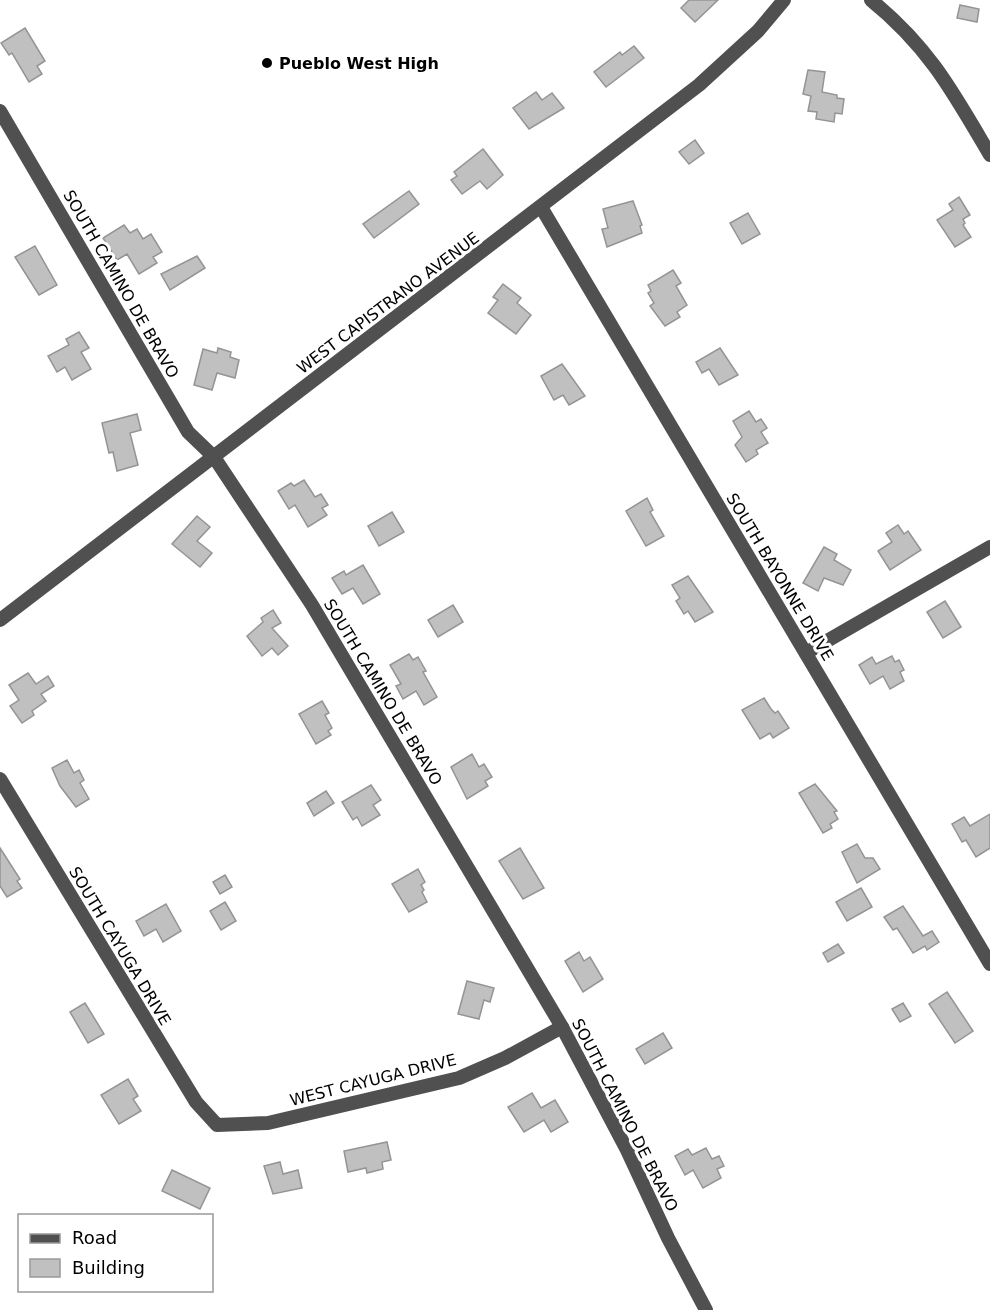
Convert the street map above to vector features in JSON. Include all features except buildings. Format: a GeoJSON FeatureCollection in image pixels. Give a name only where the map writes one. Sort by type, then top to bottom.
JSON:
{"type":"FeatureCollection","features":[{"type":"Feature","properties":{"kind":"street","name":"WEST CAPISTRANO AVENUE"},"geometry":{"type":"LineString","coordinates":[[0,620],[699,85],[758,31],[784,0]]}},
{"type":"Feature","properties":{"kind":"street"},"geometry":{"type":"LineString","coordinates":[[871,0],[910,34],[939,70],[990,155]]}},
{"type":"Feature","properties":{"kind":"street","name":"SOUTH CAMINO DE BRAVO"},"geometry":{"type":"LineString","coordinates":[[0,111],[188,432],[214,457],[312,605],[562,1026],[627,1150],[706,1310]]}},
{"type":"Feature","properties":{"kind":"street","name":"SOUTH BAYONNE DRIVE"},"geometry":{"type":"LineString","coordinates":[[541,207],[990,964]]}},
{"type":"Feature","properties":{"kind":"street"},"geometry":{"type":"LineString","coordinates":[[806,653],[990,547]]}},
{"type":"Feature","properties":{"kind":"street","name":"SOUTH CAYUGA DRIVE"},"geometry":{"type":"LineString","coordinates":[[0,779],[196,1102],[217,1125]]}},
{"type":"Feature","properties":{"kind":"street","name":"WEST CAYUGA DRIVE"},"geometry":{"type":"LineString","coordinates":[[217,1125],[268,1123],[459,1078],[505,1058],[562,1026]]}},
{"type":"Feature","properties":{"kind":"place","name":"Pueblo West High"},"geometry":{"type":"Point","coordinates":[267,63]}}]}
